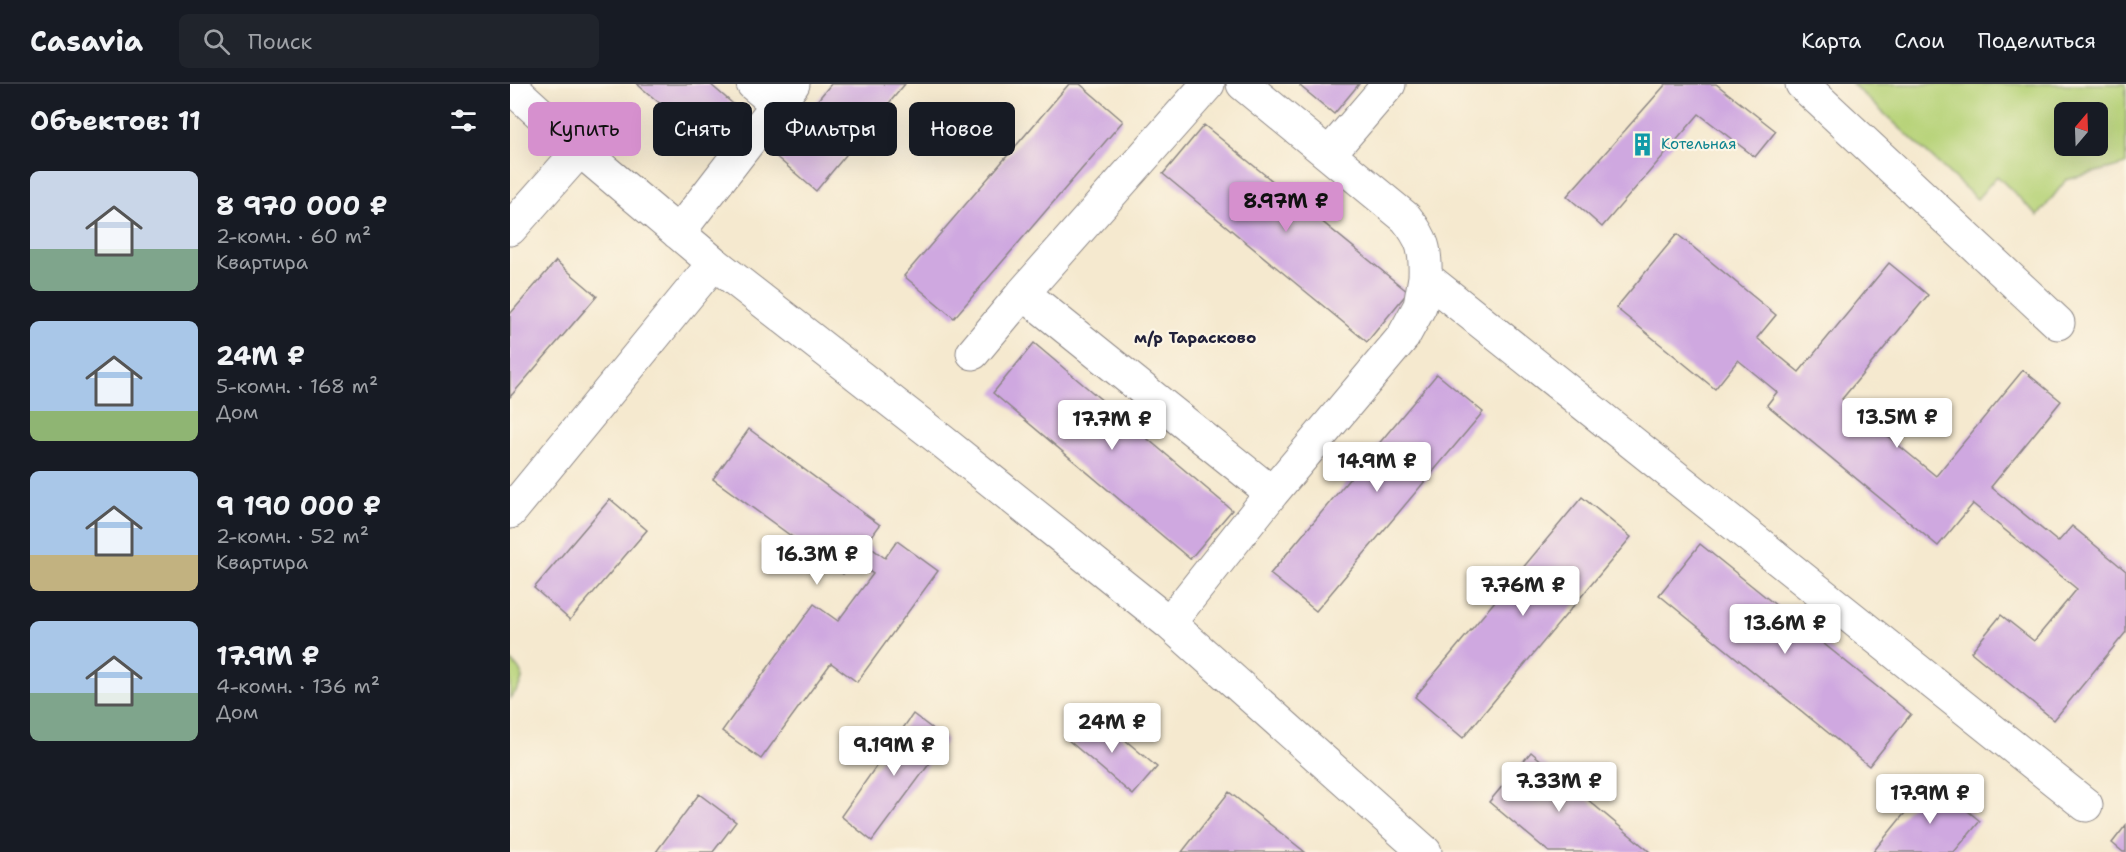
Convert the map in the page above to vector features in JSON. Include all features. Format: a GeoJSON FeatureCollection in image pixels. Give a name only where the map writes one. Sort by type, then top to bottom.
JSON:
{"type":"FeatureCollection","features":[{"type":"Feature","properties":{"kind":"street"},"geometry":{"type":"LineString","coordinates":[[973,353],[1023,293],[1208,84]]}},
{"type":"Feature","properties":{"kind":"street"},"geometry":{"type":"LineString","coordinates":[[1169,623],[1272,494],[1403,338],[1420,306],[1425,277],[1425,257],[1419,233],[1406,218],[1243,84]]}},
{"type":"Feature","properties":{"kind":"street"},"geometry":{"type":"LineString","coordinates":[[1329,154],[1389,84]]}},
{"type":"Feature","properties":{"kind":"street"},"geometry":{"type":"LineString","coordinates":[[1802,84],[2058,323]]}},
{"type":"Feature","properties":{"kind":"street"},"geometry":{"type":"LineString","coordinates":[[510,86],[528,102]]}},
{"type":"Feature","properties":{"kind":"street"},"geometry":{"type":"LineString","coordinates":[[678,233],[774,91]]}},
{"type":"Feature","properties":{"kind":"street"},"geometry":{"type":"LineString","coordinates":[[510,229],[575,156]]}},
{"type":"Feature","properties":{"kind":"street"},"geometry":{"type":"LineString","coordinates":[[587,156],[714,263],[937,437],[1169,623],[1425,852]]}},
{"type":"Feature","properties":{"kind":"street"},"geometry":{"type":"LineString","coordinates":[[510,512],[714,263]]}},
{"type":"Feature","properties":{"kind":"street"},"geometry":{"type":"LineString","coordinates":[[1425,277],[2086,805]]}},
{"type":"Feature","properties":{"kind":"street"},"geometry":{"type":"LineString","coordinates":[[1023,293],[1272,494]]}},
{"type":"Feature","properties":{"kind":"green space"},"geometry":{"type":"Polygon","coordinates":[[[1852,84],[2126,84],[2126,164],[2066,180],[2038,216],[1997,176],[1977,199],[1852,84]]]}},
{"type":"Feature","properties":{"kind":"green space"},"geometry":{"type":"Polygon","coordinates":[[[510,660],[520,670],[522,679],[510,699],[510,660]]]}},
{"type":"Feature","properties":{"kind":"building"},"geometry":{"type":"Polygon","coordinates":[[[637,84],[710,84],[731,102],[658,102],[637,84]]]}},
{"type":"Feature","properties":{"kind":"building"},"geometry":{"type":"Polygon","coordinates":[[[831,84],[905,84],[890,102],[816,102],[831,84]]]}},
{"type":"Feature","properties":{"kind":"building"},"geometry":{"type":"Polygon","coordinates":[[[1069,84],[1080,84],[1123,121],[954,318],[904,276],[1007,156],[1015,156],[1015,147],[1069,84]]]}},
{"type":"Feature","properties":{"kind":"building"},"geometry":{"type":"Polygon","coordinates":[[[1302,84],[1359,84],[1334,114],[1300,86],[1302,84]]]}},
{"type":"Feature","properties":{"kind":"building","name":"Котельная"},"geometry":{"type":"Polygon","coordinates":[[[1666,84],[1716,84],[1776,131],[1755,157],[1699,114],[1602,227],[1567,196],[1666,84]]]}},
{"type":"Feature","properties":{"kind":"building"},"geometry":{"type":"Polygon","coordinates":[[[1204,125],[1408,292],[1367,342],[1163,174],[1204,125]]]}},
{"type":"Feature","properties":{"kind":"building"},"geometry":{"type":"Polygon","coordinates":[[[775,156],[845,156],[816,191],[775,156]]]}},
{"type":"Feature","properties":{"kind":"building"},"geometry":{"type":"Polygon","coordinates":[[[1677,234],[1776,315],[1757,338],[1799,372],[1889,263],[1928,295],[1842,399],[1936,476],[2023,370],[2061,401],[1991,487],[2058,542],[2072,526],[2126,571],[2126,632],[2054,720],[1971,652],[2001,615],[2034,641],[2077,589],[1973,504],[1938,546],[1767,405],[1777,392],[1738,360],[1715,389],[1616,308],[1677,234]]]}},
{"type":"Feature","properties":{"kind":"building"},"geometry":{"type":"Polygon","coordinates":[[[556,261],[597,296],[510,397],[510,314],[556,261]]]}},
{"type":"Feature","properties":{"kind":"building"},"geometry":{"type":"Polygon","coordinates":[[[1034,343],[1232,510],[1190,559],[993,393],[1034,343]]]}},
{"type":"Feature","properties":{"kind":"building"},"geometry":{"type":"Polygon","coordinates":[[[1437,374],[1483,412],[1316,611],[1270,574],[1437,374]]]}},
{"type":"Feature","properties":{"kind":"building"},"geometry":{"type":"Polygon","coordinates":[[[749,429],[880,525],[866,544],[885,558],[897,541],[938,571],[857,682],[831,663],[761,759],[722,731],[814,604],[838,621],[873,574],[853,560],[843,574],[713,479],[749,429]]]}},
{"type":"Feature","properties":{"kind":"building"},"geometry":{"type":"Polygon","coordinates":[[[1582,497],[1631,537],[1463,738],[1415,697],[1582,497]]]}},
{"type":"Feature","properties":{"kind":"building"},"geometry":{"type":"Polygon","coordinates":[[[610,499],[647,530],[570,620],[534,588],[610,499]]]}},
{"type":"Feature","properties":{"kind":"building"},"geometry":{"type":"Polygon","coordinates":[[[1700,544],[1911,714],[1869,766],[1659,595],[1700,544]]]}},
{"type":"Feature","properties":{"kind":"building"},"geometry":{"type":"Polygon","coordinates":[[[1092,712],[1157,767],[1133,795],[1068,740],[1092,712]]]}},
{"type":"Feature","properties":{"kind":"building"},"geometry":{"type":"Polygon","coordinates":[[[913,714],[947,740],[872,841],[841,816],[913,714]]]}},
{"type":"Feature","properties":{"kind":"building"},"geometry":{"type":"Polygon","coordinates":[[[1531,752],[1650,852],[1549,852],[1489,802],[1531,752]]]}},
{"type":"Feature","properties":{"kind":"building"},"geometry":{"type":"Polygon","coordinates":[[[1931,781],[1980,821],[1954,852],[1873,852],[1931,781]]]}},
{"type":"Feature","properties":{"kind":"building"},"geometry":{"type":"Polygon","coordinates":[[[1229,792],[1305,852],[1182,852],[1229,792]]]}},
{"type":"Feature","properties":{"kind":"building"},"geometry":{"type":"Polygon","coordinates":[[[699,794],[736,822],[713,852],[656,852],[699,794]]]}},
{"type":"Feature","properties":{"kind":"building"},"geometry":{"type":"Polygon","coordinates":[[[2126,825],[2126,852],[2123,852],[2112,843],[2126,825]]]}},
{"type":"Feature","properties":{"kind":"place","name":"Котельная"},"geometry":{"type":"Point","coordinates":[1643,144]}},
{"type":"Feature","properties":{"kind":"district","name":"м/р Тарасково"},"geometry":{"type":"Point","coordinates":[1195,337]}}]}
